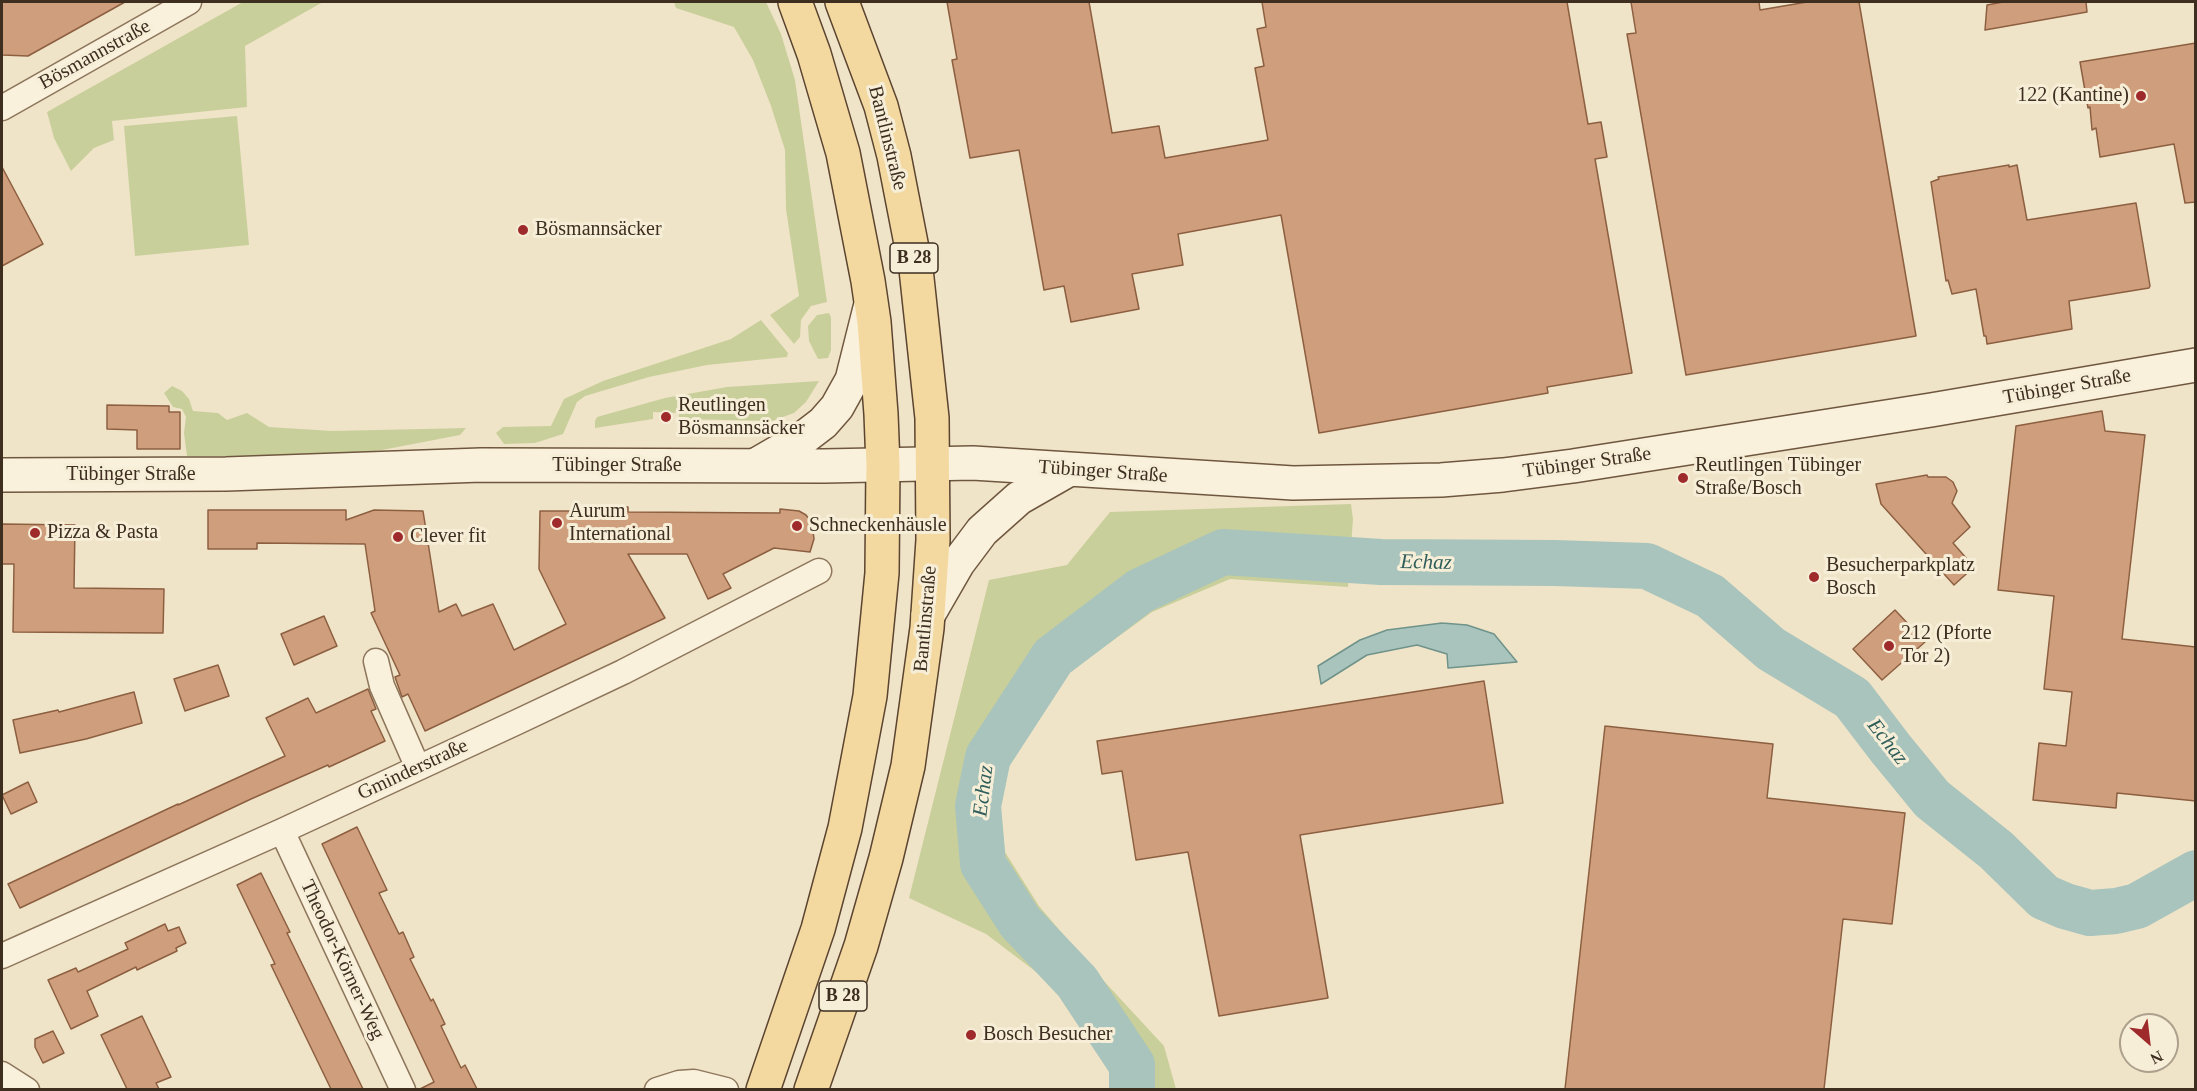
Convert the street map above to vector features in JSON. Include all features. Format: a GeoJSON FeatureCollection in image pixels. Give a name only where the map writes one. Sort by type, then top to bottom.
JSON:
{"type":"FeatureCollection","features":[{"type":"Feature","properties":{"kind":"main road","name":"B 28"},"geometry":{"type":"LineString","coordinates":[[763,1089],[825,907],[852,800],[870,696],[882,573],[884,465],[871,303],[843,153],[820,74],[795,2]]}},
{"type":"Feature","properties":{"kind":"main road","name":"Bantlinstraße"},"geometry":{"type":"LineString","coordinates":[[811,1089],[861,946],[898,813],[916,720],[928,615],[933,540],[933,464],[927,364],[915,269],[905,211],[881,106],[842,2]]}},
{"type":"Feature","properties":{"kind":"main road"},"geometry":{"type":"LineString","coordinates":[[754,466],[806,436],[823,423],[837,407],[852,380],[871,303]]}},
{"type":"Feature","properties":{"kind":"main road","name":"Tübinger Straße"},"geometry":{"type":"LineString","coordinates":[[2,475],[226,474],[490,465],[754,466],[973,463],[1293,483],[1395,482],[1493,476],[1573,466],[1931,410],[2196,365]]}},
{"type":"Feature","properties":{"kind":"main road"},"geometry":{"type":"LineString","coordinates":[[928,615],[958,563],[982,531],[1019,498],[1068,470]]}},
{"type":"Feature","properties":{"kind":"street","name":"Bösmannstraße"},"geometry":{"type":"LineString","coordinates":[[2,108],[189,2]]}},
{"type":"Feature","properties":{"kind":"street","name":"Gminderstraße"},"geometry":{"type":"LineString","coordinates":[[2,957],[282,831],[623,672],[819,572]]}},
{"type":"Feature","properties":{"kind":"street"},"geometry":{"type":"LineString","coordinates":[[376,661],[382,686],[418,768]]}},
{"type":"Feature","properties":{"kind":"street","name":"Theodor-Körner-Weg"},"geometry":{"type":"LineString","coordinates":[[282,831],[403,1089]]}},
{"type":"Feature","properties":{"kind":"street"},"geometry":{"type":"LineString","coordinates":[[2,1074],[27,1089]]}},
{"type":"Feature","properties":{"kind":"street"},"geometry":{"type":"LineString","coordinates":[[657,1089],[679,1083],[694,1082],[726,1089]]}},
{"type":"Feature","properties":{"kind":"green space"},"geometry":{"type":"Polygon","coordinates":[[[243,2],[323,2],[245,46],[247,107],[112,121],[114,140],[94,148],[71,171],[54,138],[47,112],[243,2]]]}},
{"type":"Feature","properties":{"kind":"green space"},"geometry":{"type":"Polygon","coordinates":[[[674,2],[766,2],[781,34],[795,80],[827,302],[811,306],[801,320],[800,337],[794,344],[770,315],[799,296],[786,209],[785,150],[771,106],[753,60],[734,27],[676,8],[674,2]]]}},
{"type":"Feature","properties":{"kind":"green space"},"geometry":{"type":"Polygon","coordinates":[[[237,116],[249,245],[135,256],[124,126],[237,116]]]}},
{"type":"Feature","properties":{"kind":"green space"},"geometry":{"type":"Polygon","coordinates":[[[829,313],[831,350],[828,358],[818,359],[809,341],[808,326],[817,315],[829,313]]]}},
{"type":"Feature","properties":{"kind":"green space"},"geometry":{"type":"Polygon","coordinates":[[[761,320],[788,353],[787,357],[707,365],[649,377],[585,396],[577,402],[563,434],[535,443],[504,444],[496,433],[503,427],[551,426],[564,399],[603,381],[731,339],[761,320]]]}},
{"type":"Feature","properties":{"kind":"green space"},"geometry":{"type":"Polygon","coordinates":[[[819,381],[806,402],[794,413],[772,421],[679,419],[679,413],[653,412],[653,419],[595,428],[597,417],[665,398],[727,387],[819,381]]]}},
{"type":"Feature","properties":{"kind":"green space"},"geometry":{"type":"Polygon","coordinates":[[[172,386],[182,391],[189,399],[193,411],[218,413],[227,420],[247,413],[269,427],[332,431],[466,428],[460,435],[357,453],[266,457],[187,456],[184,433],[186,417],[182,409],[173,407],[164,393],[172,386]]]}},
{"type":"Feature","properties":{"kind":"green space"},"geometry":{"type":"Polygon","coordinates":[[[1351,504],[1353,519],[1348,587],[1230,579],[1152,612],[1067,674],[1006,767],[1000,805],[1005,852],[1039,906],[1090,966],[1164,1046],[1176,1089],[1116,1089],[1112,1062],[1068,996],[986,934],[909,898],[989,580],[1067,565],[1110,512],[1351,504]]]}},
{"type":"Feature","properties":{"kind":"water"},"geometry":{"type":"Polygon","coordinates":[[[1442,623],[1467,625],[1494,634],[1517,662],[1448,668],[1447,654],[1417,645],[1367,655],[1321,684],[1318,666],[1360,640],[1387,630],[1442,623]]]}},
{"type":"Feature","properties":{"kind":"building"},"geometry":{"type":"Polygon","coordinates":[[[2,2],[125,2],[28,56],[2,55],[2,2]]]}},
{"type":"Feature","properties":{"kind":"building"},"geometry":{"type":"Polygon","coordinates":[[[947,2],[1089,2],[1112,133],[1159,126],[1165,158],[1268,140],[1255,68],[1264,66],[1257,29],[1266,27],[1262,2],[1567,2],[1588,124],[1601,122],[1607,157],[1595,159],[1632,373],[1547,387],[1548,393],[1319,433],[1281,215],[1178,234],[1183,265],[1132,274],[1139,309],[1071,322],[1064,286],[1044,290],[1019,150],[970,158],[952,60],[957,59],[947,2]]]}},
{"type":"Feature","properties":{"kind":"building"},"geometry":{"type":"Polygon","coordinates":[[[1631,2],[1759,2],[1760,10],[1807,2],[1859,2],[1916,336],[1686,375],[1627,34],[1636,33],[1631,2]]]}},
{"type":"Feature","properties":{"kind":"building"},"geometry":{"type":"Polygon","coordinates":[[[2003,2],[2086,2],[2087,12],[1985,30],[1987,5],[2003,2]]]}},
{"type":"Feature","properties":{"kind":"building","name":"122 (Kantine)"},"geometry":{"type":"Polygon","coordinates":[[[2196,43],[2196,202],[2185,203],[2174,144],[2100,157],[2096,128],[2092,130],[2090,107],[2088,108],[2080,62],[2196,43]]]}},
{"type":"Feature","properties":{"kind":"building"},"geometry":{"type":"Polygon","coordinates":[[[2009,165],[2009,167],[2017,165],[2027,220],[2136,203],[2149,288],[2069,301],[2072,329],[1987,344],[1976,289],[1952,294],[1948,280],[1946,281],[1931,182],[1939,179],[1938,177],[2009,165]]]}},
{"type":"Feature","properties":{"kind":"building"},"geometry":{"type":"Polygon","coordinates":[[[2,167],[43,244],[2,266],[2,167]]]}},
{"type":"Feature","properties":{"kind":"building"},"geometry":{"type":"Polygon","coordinates":[[[107,405],[169,406],[169,412],[180,412],[180,449],[137,449],[137,430],[107,429],[107,405]]]}},
{"type":"Feature","properties":{"kind":"building"},"geometry":{"type":"Polygon","coordinates":[[[2102,411],[2105,431],[2145,435],[2122,639],[2196,647],[2196,801],[2117,793],[2116,808],[2033,800],[2039,743],[2066,746],[2072,692],[2044,689],[2054,596],[1998,590],[2016,426],[2102,411]]]}},
{"type":"Feature","properties":{"kind":"building"},"geometry":{"type":"Polygon","coordinates":[[[1927,475],[1928,477],[1946,477],[1953,482],[1957,491],[1952,503],[1970,527],[1953,543],[1974,567],[1954,585],[1881,504],[1876,484],[1927,475]]]}},
{"type":"Feature","properties":{"kind":"building"},"geometry":{"type":"Polygon","coordinates":[[[604,507],[628,507],[628,512],[780,513],[780,509],[799,511],[806,515],[812,523],[814,539],[810,552],[774,548],[723,574],[731,588],[708,599],[687,554],[628,554],[665,618],[425,731],[408,694],[402,697],[395,677],[400,675],[371,613],[375,611],[365,544],[257,543],[257,549],[208,549],[208,510],[346,510],[346,520],[374,510],[423,511],[439,612],[456,604],[462,616],[493,604],[514,650],[566,624],[539,569],[540,511],[603,511],[604,507]]]}},
{"type":"Feature","properties":{"kind":"building"},"geometry":{"type":"Polygon","coordinates":[[[2,524],[75,525],[74,588],[164,589],[163,633],[13,632],[14,564],[2,564],[2,524]]]}},
{"type":"Feature","properties":{"kind":"building","name":"212 (Pforte Tor 2)"},"geometry":{"type":"Polygon","coordinates":[[[1895,610],[1925,642],[1882,680],[1853,649],[1895,610]]]}},
{"type":"Feature","properties":{"kind":"building"},"geometry":{"type":"Polygon","coordinates":[[[324,616],[337,646],[294,665],[281,634],[324,616]]]}},
{"type":"Feature","properties":{"kind":"building"},"geometry":{"type":"Polygon","coordinates":[[[218,665],[229,696],[185,711],[174,679],[218,665]]]}},
{"type":"Feature","properties":{"kind":"building"},"geometry":{"type":"Polygon","coordinates":[[[1484,681],[1503,803],[1300,835],[1328,998],[1219,1016],[1188,852],[1136,860],[1122,771],[1102,774],[1097,741],[1484,681]]]}},
{"type":"Feature","properties":{"kind":"building"},"geometry":{"type":"Polygon","coordinates":[[[368,689],[376,709],[371,711],[385,741],[251,799],[20,908],[8,884],[285,756],[266,718],[308,698],[316,713],[368,689]]]}},
{"type":"Feature","properties":{"kind":"building"},"geometry":{"type":"Polygon","coordinates":[[[134,692],[142,723],[86,739],[20,753],[13,720],[58,710],[59,712],[134,692]]]}},
{"type":"Feature","properties":{"kind":"building"},"geometry":{"type":"Polygon","coordinates":[[[1605,726],[1773,744],[1767,798],[1905,813],[1892,924],[1843,919],[1824,1089],[1565,1089],[1605,726]]]}},
{"type":"Feature","properties":{"kind":"building"},"geometry":{"type":"Polygon","coordinates":[[[28,782],[37,802],[11,814],[2,795],[28,782]]]}},
{"type":"Feature","properties":{"kind":"building"},"geometry":{"type":"Polygon","coordinates":[[[357,827],[387,890],[379,893],[399,934],[403,932],[414,957],[410,959],[445,1024],[441,1026],[461,1068],[465,1065],[477,1089],[420,1089],[434,1082],[322,844],[357,827]]]}},
{"type":"Feature","properties":{"kind":"building"},"geometry":{"type":"Polygon","coordinates":[[[261,873],[290,932],[287,933],[363,1089],[331,1089],[271,965],[275,964],[237,885],[261,873]]]}},
{"type":"Feature","properties":{"kind":"building"},"geometry":{"type":"Polygon","coordinates":[[[165,924],[168,931],[179,927],[186,943],[176,948],[177,951],[137,970],[136,967],[87,991],[98,1016],[71,1029],[48,980],[76,968],[78,972],[128,949],[125,943],[165,924]]]}},
{"type":"Feature","properties":{"kind":"building"},"geometry":{"type":"Polygon","coordinates":[[[142,1016],[171,1077],[156,1083],[159,1089],[127,1089],[101,1035],[142,1016]]]}},
{"type":"Feature","properties":{"kind":"building"},"geometry":{"type":"Polygon","coordinates":[[[53,1031],[64,1053],[43,1063],[35,1047],[35,1039],[53,1031]]]}},
{"type":"Feature","properties":{"kind":"waterway","name":"Echaz"},"geometry":{"type":"LineString","coordinates":[[1132,1090],[1132,1065],[1077,982],[1020,922],[983,864],[978,806],[988,757],[1053,657],[1140,591],[1223,552],[1381,562],[1647,566],[1710,596],[1771,649],[1852,698],[1932,799],[1996,850],[2044,897],[2090,913],[2116,911],[2137,906],[2196,873]]}},
{"type":"Feature","properties":{"kind":"place","name":"122 (Kantine)"},"geometry":{"type":"Point","coordinates":[2141,96]}},
{"type":"Feature","properties":{"kind":"place","name":"Bösmannsäcker"},"geometry":{"type":"Point","coordinates":[523,230]}},
{"type":"Feature","properties":{"kind":"place","name":"Reutlingen Bösmannsäcker"},"geometry":{"type":"Point","coordinates":[666,417]}},
{"type":"Feature","properties":{"kind":"place","name":"Reutlingen Tübinger Straße/Bosch"},"geometry":{"type":"Point","coordinates":[1683,478]}},
{"type":"Feature","properties":{"kind":"place","name":"Aurum International"},"geometry":{"type":"Point","coordinates":[557,523]}},
{"type":"Feature","properties":{"kind":"place","name":"Schneckenhäusle"},"geometry":{"type":"Point","coordinates":[797,526]}},
{"type":"Feature","properties":{"kind":"place","name":"Pizza & Pasta"},"geometry":{"type":"Point","coordinates":[35,533]}},
{"type":"Feature","properties":{"kind":"place","name":"Clever fit"},"geometry":{"type":"Point","coordinates":[398,537]}},
{"type":"Feature","properties":{"kind":"place","name":"Besucherparkplatz Bosch"},"geometry":{"type":"Point","coordinates":[1814,577]}},
{"type":"Feature","properties":{"kind":"place","name":"212 (Pforte Tor 2)"},"geometry":{"type":"Point","coordinates":[1889,646]}},
{"type":"Feature","properties":{"kind":"place","name":"Bosch Besucher"},"geometry":{"type":"Point","coordinates":[971,1035]}}]}
